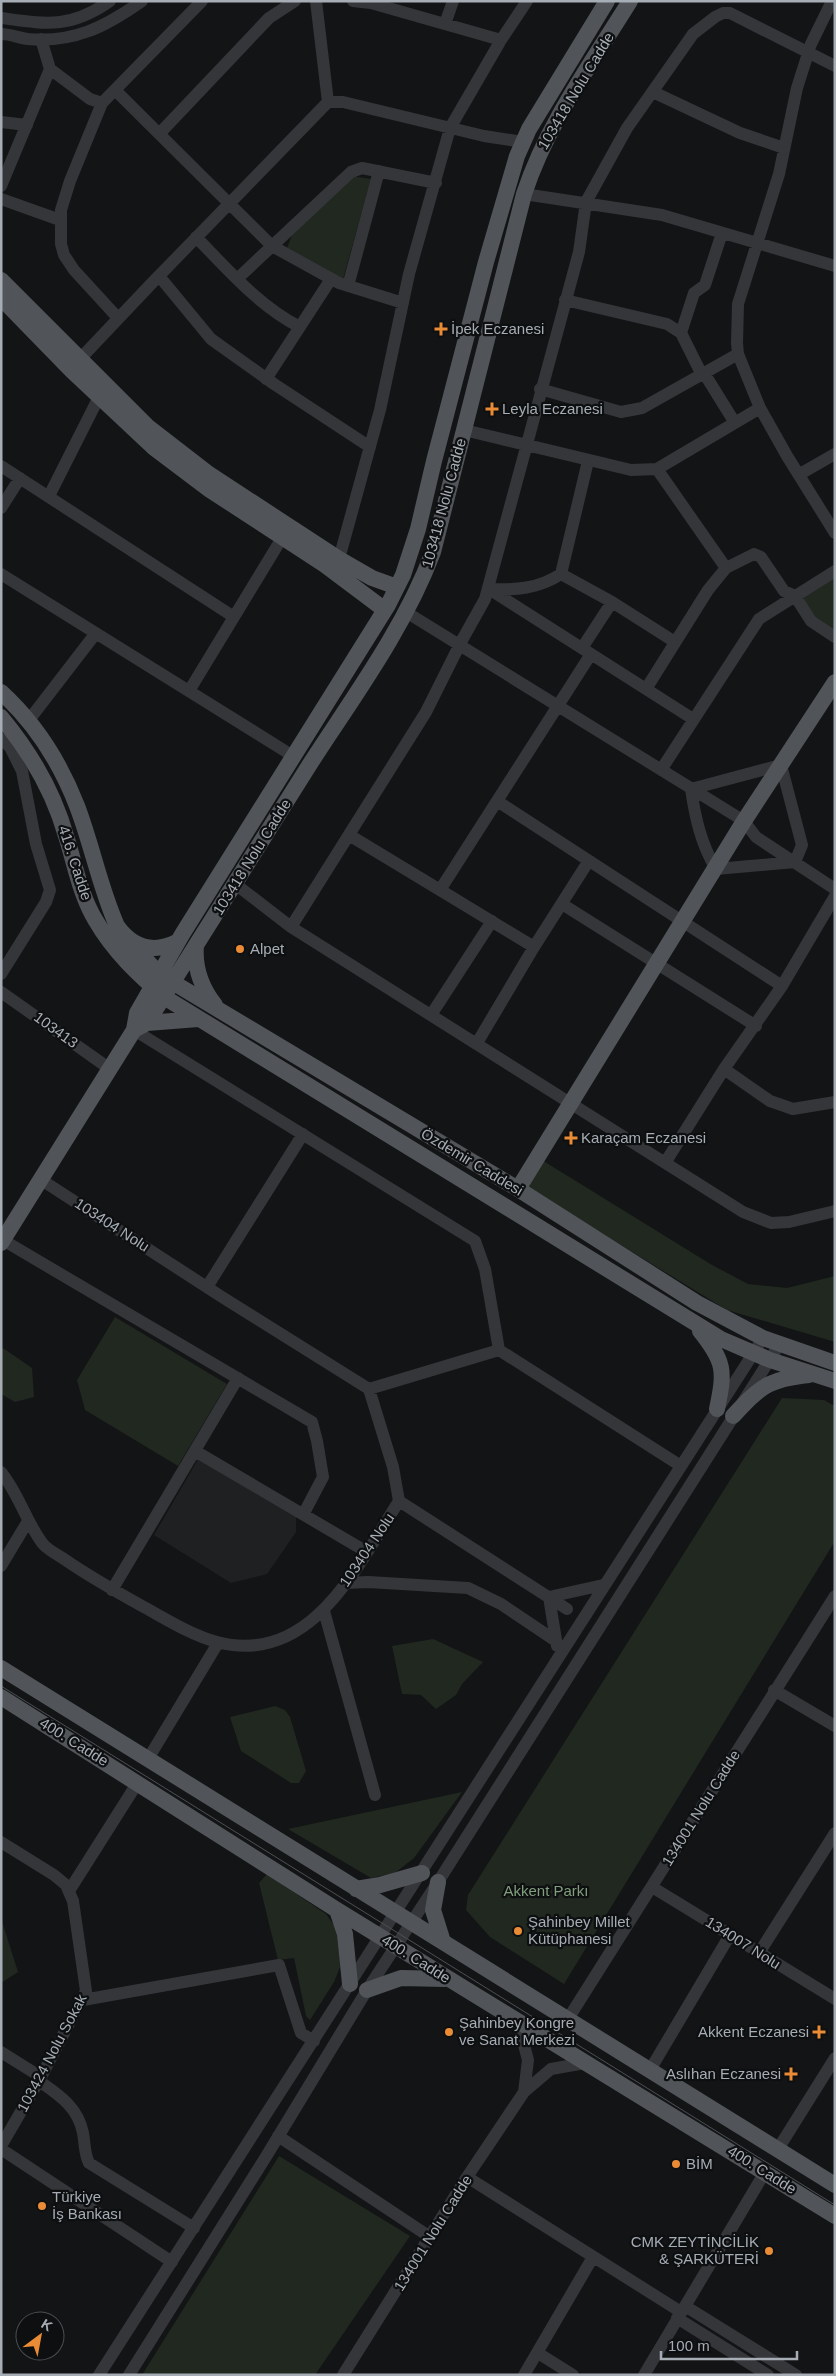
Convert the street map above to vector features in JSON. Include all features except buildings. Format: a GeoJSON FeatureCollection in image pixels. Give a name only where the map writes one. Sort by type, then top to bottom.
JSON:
{"type":"FeatureCollection","features":[{"type":"Feature","properties":{"kind":"main road"},"geometry":{"type":"LineString","coordinates":[[198,1019],[141,1026],[137,1012],[161,980],[177,942],[385,610],[397,587],[418,529],[489,253],[506,191],[523,142],[561,74],[607,1]]}},
{"type":"Feature","properties":{"kind":"main road","name":"103418 Nolu Cadde"},"geometry":{"type":"LineString","coordinates":[[2,1241],[110,1069],[164,997],[161,980],[196,945],[386,648],[421,584],[433,552],[532,167],[546,137],[630,1]]}},
{"type":"Feature","properties":{"kind":"main road"},"geometry":{"type":"LineString","coordinates":[[1,280],[148,426],[208,474],[339,559],[372,578],[397,587]]}},
{"type":"Feature","properties":{"kind":"main road"},"geometry":{"type":"LineString","coordinates":[[1,298],[99,397],[152,447],[180,469],[385,610]]}},
{"type":"Feature","properties":{"kind":"main road"},"geometry":{"type":"LineString","coordinates":[[518,1189],[744,821],[835,682]]}},
{"type":"Feature","properties":{"kind":"main road","name":"Özdemir Caddesi"},"geometry":{"type":"LineString","coordinates":[[1,692],[29,720],[46,743],[77,805],[111,913],[125,937],[161,980],[230,1018],[518,1189],[697,1303],[778,1345],[835,1363]]}},
{"type":"Feature","properties":{"kind":"main road","name":"416. Cadde"},"geometry":{"type":"LineString","coordinates":[[1,717],[25,746],[47,782],[66,835],[85,898],[95,921],[115,951],[133,970],[161,980]]}},
{"type":"Feature","properties":{"kind":"main road"},"geometry":{"type":"LineString","coordinates":[[125,937],[136,944],[148,948],[162,948],[177,942]]}},
{"type":"Feature","properties":{"kind":"main road"},"geometry":{"type":"LineString","coordinates":[[196,945],[196,962],[203,988],[215,1004],[230,1018]]}},
{"type":"Feature","properties":{"kind":"main road"},"geometry":{"type":"LineString","coordinates":[[133,970],[141,1005]]}},
{"type":"Feature","properties":{"kind":"main road","name":"Özdemir Caddesi"},"geometry":{"type":"LineString","coordinates":[[164,997],[490,1195],[721,1339],[770,1360],[835,1381]]}},
{"type":"Feature","properties":{"kind":"main road"},"geometry":{"type":"LineString","coordinates":[[692,1321],[712,1346],[722,1365],[722,1380],[717,1409]]}},
{"type":"Feature","properties":{"kind":"main road"},"geometry":{"type":"LineString","coordinates":[[733,1416],[758,1390],[769,1384],[779,1379],[815,1375]]}},
{"type":"Feature","properties":{"kind":"main road","name":"400. Cadde"},"geometry":{"type":"LineString","coordinates":[[1,1668],[835,2185]]}},
{"type":"Feature","properties":{"kind":"main road","name":"400. Cadde"},"geometry":{"type":"LineString","coordinates":[[1,1697],[138,1782],[379,1937],[835,2216]]}},
{"type":"Feature","properties":{"kind":"main road"},"geometry":{"type":"LineString","coordinates":[[356,1889],[380,1885],[422,1872]]}},
{"type":"Feature","properties":{"kind":"main road"},"geometry":{"type":"LineString","coordinates":[[438,1882],[433,1910],[443,1942]]}},
{"type":"Feature","properties":{"kind":"main road"},"geometry":{"type":"LineString","coordinates":[[337,1910],[346,1934],[350,1984]]}},
{"type":"Feature","properties":{"kind":"main road"},"geometry":{"type":"LineString","coordinates":[[367,1990],[402,1978],[449,1980]]}},
{"type":"Feature","properties":{"kind":"street"},"geometry":{"type":"LineString","coordinates":[[1,34],[27,39],[71,38],[111,23],[142,1]]}},
{"type":"Feature","properties":{"kind":"street"},"geometry":{"type":"LineString","coordinates":[[118,318],[74,270],[64,255],[60,244],[60,220],[70,181],[102,103],[202,1]]}},
{"type":"Feature","properties":{"kind":"street"},"geometry":{"type":"LineString","coordinates":[[160,133],[280,4],[295,1]]}},
{"type":"Feature","properties":{"kind":"street"},"geometry":{"type":"LineString","coordinates":[[316,1],[328,102]]}},
{"type":"Feature","properties":{"kind":"street"},"geometry":{"type":"LineString","coordinates":[[353,1],[371,2],[501,40]]}},
{"type":"Feature","properties":{"kind":"street"},"geometry":{"type":"LineString","coordinates":[[445,24],[453,1]]}},
{"type":"Feature","properties":{"kind":"street"},"geometry":{"type":"LineString","coordinates":[[339,559],[370,447],[403,303],[450,128],[501,40],[528,1]]}},
{"type":"Feature","properties":{"kind":"street"},"geometry":{"type":"LineString","coordinates":[[832,1],[808,52],[797,88],[784,148],[758,244],[738,304],[738,354],[760,408],[787,456],[800,474],[835,533]]}},
{"type":"Feature","properties":{"kind":"street"},"geometry":{"type":"LineString","coordinates":[[1,18],[49,25],[67,22],[102,3]]}},
{"type":"Feature","properties":{"kind":"street"},"geometry":{"type":"LineString","coordinates":[[291,927],[426,712],[489,589],[527,447],[540,389],[579,252],[586,202],[628,128],[693,34],[722,13],[730,12],[835,66]]}},
{"type":"Feature","properties":{"kind":"street"},"geometry":{"type":"LineString","coordinates":[[41,38],[50,69],[90,99],[102,103]]}},
{"type":"Feature","properties":{"kind":"street"},"geometry":{"type":"LineString","coordinates":[[1,186],[50,69]]}},
{"type":"Feature","properties":{"kind":"street"},"geometry":{"type":"LineString","coordinates":[[115,90],[272,246],[331,279],[403,303]]}},
{"type":"Feature","properties":{"kind":"street"},"geometry":{"type":"LineString","coordinates":[[652,92],[740,133],[784,148]]}},
{"type":"Feature","properties":{"kind":"street"},"geometry":{"type":"LineString","coordinates":[[80,359],[158,276],[328,102],[343,102],[450,128],[523,142]]}},
{"type":"Feature","properties":{"kind":"street"},"geometry":{"type":"LineString","coordinates":[[1,122],[26,125]]}},
{"type":"Feature","properties":{"kind":"street"},"geometry":{"type":"LineString","coordinates":[[237,279],[351,172],[362,168],[436,183]]}},
{"type":"Feature","properties":{"kind":"street"},"geometry":{"type":"LineString","coordinates":[[348,286],[379,172]]}},
{"type":"Feature","properties":{"kind":"street"},"geometry":{"type":"LineString","coordinates":[[524,194],[662,215],[835,266]]}},
{"type":"Feature","properties":{"kind":"street"},"geometry":{"type":"LineString","coordinates":[[1,199],[60,220]]}},
{"type":"Feature","properties":{"kind":"street"},"geometry":{"type":"LineString","coordinates":[[681,333],[694,293],[705,285],[722,233]]}},
{"type":"Feature","properties":{"kind":"street"},"geometry":{"type":"LineString","coordinates":[[196,237],[237,279],[280,316],[300,327]]}},
{"type":"Feature","properties":{"kind":"street"},"geometry":{"type":"LineString","coordinates":[[158,276],[211,339],[266,379],[370,447]]}},
{"type":"Feature","properties":{"kind":"street"},"geometry":{"type":"LineString","coordinates":[[266,379],[331,279]]}},
{"type":"Feature","properties":{"kind":"street"},"geometry":{"type":"LineString","coordinates":[[565,300],[667,324],[681,333],[703,374],[735,423]]}},
{"type":"Feature","properties":{"kind":"street"},"geometry":{"type":"LineString","coordinates":[[540,389],[621,412],[632,411],[642,408],[738,354]]}},
{"type":"Feature","properties":{"kind":"street"},"geometry":{"type":"LineString","coordinates":[[49,496],[99,397]]}},
{"type":"Feature","properties":{"kind":"street"},"geometry":{"type":"LineString","coordinates":[[464,430],[527,447],[631,470],[657,469],[760,408]]}},
{"type":"Feature","properties":{"kind":"street"},"geometry":{"type":"LineString","coordinates":[[800,474],[835,454]]}},
{"type":"Feature","properties":{"kind":"street"},"geometry":{"type":"LineString","coordinates":[[489,589],[529,588],[547,583],[561,574],[588,461]]}},
{"type":"Feature","properties":{"kind":"street"},"geometry":{"type":"LineString","coordinates":[[1,466],[234,616]]}},
{"type":"Feature","properties":{"kind":"street"},"geometry":{"type":"LineString","coordinates":[[657,469],[726,568]]}},
{"type":"Feature","properties":{"kind":"street"},"geometry":{"type":"LineString","coordinates":[[1,508],[20,478]]}},
{"type":"Feature","properties":{"kind":"street"},"geometry":{"type":"LineString","coordinates":[[189,691],[282,538]]}},
{"type":"Feature","properties":{"kind":"street"},"geometry":{"type":"LineString","coordinates":[[646,689],[708,590],[726,568],[754,554],[760,557],[784,591],[795,596],[811,621],[835,637]]}},
{"type":"Feature","properties":{"kind":"street"},"geometry":{"type":"LineString","coordinates":[[660,770],[759,619],[835,571]]}},
{"type":"Feature","properties":{"kind":"street"},"geometry":{"type":"LineString","coordinates":[[1,574],[293,756]]}},
{"type":"Feature","properties":{"kind":"street"},"geometry":{"type":"LineString","coordinates":[[561,574],[612,602],[676,642]]}},
{"type":"Feature","properties":{"kind":"street"},"geometry":{"type":"LineString","coordinates":[[489,589],[694,719]]}},
{"type":"Feature","properties":{"kind":"street"},"geometry":{"type":"LineString","coordinates":[[440,890],[558,707],[612,602]]}},
{"type":"Feature","properties":{"kind":"street"},"geometry":{"type":"LineString","coordinates":[[406,612],[744,821],[756,837],[835,889]]}},
{"type":"Feature","properties":{"kind":"street"},"geometry":{"type":"LineString","coordinates":[[29,720],[96,633]]}},
{"type":"Feature","properties":{"kind":"street"},"geometry":{"type":"LineString","coordinates":[[1,739],[10,747],[22,771],[36,844],[50,890],[46,902],[1,974]]}},
{"type":"Feature","properties":{"kind":"street"},"geometry":{"type":"LineString","coordinates":[[691,788],[781,765],[802,845],[795,862]]}},
{"type":"Feature","properties":{"kind":"street"},"geometry":{"type":"LineString","coordinates":[[691,788],[700,833],[707,854],[716,869],[795,862]]}},
{"type":"Feature","properties":{"kind":"street"},"geometry":{"type":"LineString","coordinates":[[497,801],[588,862],[684,921],[782,986]]}},
{"type":"Feature","properties":{"kind":"street"},"geometry":{"type":"LineString","coordinates":[[349,835],[534,947]]}},
{"type":"Feature","properties":{"kind":"street"},"geometry":{"type":"LineString","coordinates":[[477,1044],[534,947],[588,862]]}},
{"type":"Feature","properties":{"kind":"street"},"geometry":{"type":"LineString","coordinates":[[234,883],[291,927],[743,1212],[771,1223],[789,1222],[835,1211]]}},
{"type":"Feature","properties":{"kind":"street"},"geometry":{"type":"LineString","coordinates":[[665,1163],[724,1069],[756,1026],[782,986],[835,896]]}},
{"type":"Feature","properties":{"kind":"street"},"geometry":{"type":"LineString","coordinates":[[562,904],[756,1026]]}},
{"type":"Feature","properties":{"kind":"street"},"geometry":{"type":"LineString","coordinates":[[431,1015],[492,921]]}},
{"type":"Feature","properties":{"kind":"street","name":"103413"},"geometry":{"type":"LineString","coordinates":[[1,992],[110,1069]]}},
{"type":"Feature","properties":{"kind":"street"},"geometry":{"type":"LineString","coordinates":[[141,1026],[303,1134],[475,1242],[485,1269],[499,1350],[681,1466]]}},
{"type":"Feature","properties":{"kind":"street"},"geometry":{"type":"LineString","coordinates":[[724,1069],[770,1101],[793,1109],[835,1102]]}},
{"type":"Feature","properties":{"kind":"street"},"geometry":{"type":"LineString","coordinates":[[207,1287],[303,1134]]}},
{"type":"Feature","properties":{"kind":"street","name":"103404 Nolu"},"geometry":{"type":"LineString","coordinates":[[1,1472],[12,1486],[28,1521],[44,1546],[112,1590],[200,1637],[218,1643],[246,1645],[275,1640],[301,1629],[324,1611],[347,1583],[400,1502],[392,1467],[369,1389],[40,1179]]}},
{"type":"Feature","properties":{"kind":"street"},"geometry":{"type":"LineString","coordinates":[[2,1241],[312,1422],[318,1441],[323,1477],[304,1513]]}},
{"type":"Feature","properties":{"kind":"street"},"geometry":{"type":"LineString","coordinates":[[99,2375],[422,1872],[603,1585],[763,1338]]}},
{"type":"Feature","properties":{"kind":"street"},"geometry":{"type":"LineString","coordinates":[[128,2375],[367,1990],[438,1882],[778,1345]]}},
{"type":"Feature","properties":{"kind":"street"},"geometry":{"type":"LineString","coordinates":[[369,1389],[499,1350]]}},
{"type":"Feature","properties":{"kind":"street"},"geometry":{"type":"LineString","coordinates":[[112,1590],[238,1378]]}},
{"type":"Feature","properties":{"kind":"street"},"geometry":{"type":"LineString","coordinates":[[195,1451],[304,1513],[367,1552]]}},
{"type":"Feature","properties":{"kind":"street"},"geometry":{"type":"LineString","coordinates":[[400,1502],[566,1609]]}},
{"type":"Feature","properties":{"kind":"street"},"geometry":{"type":"LineString","coordinates":[[1,1566],[28,1521]]}},
{"type":"Feature","properties":{"kind":"street"},"geometry":{"type":"LineString","coordinates":[[347,1583],[468,1588],[502,1604],[556,1641]]}},
{"type":"Feature","properties":{"kind":"street"},"geometry":{"type":"LineString","coordinates":[[549,1597],[603,1585]]}},
{"type":"Feature","properties":{"kind":"street","name":"134001 Nolu Cadde"},"geometry":{"type":"LineString","coordinates":[[568,2020],[774,1690],[835,1596]]}},
{"type":"Feature","properties":{"kind":"street"},"geometry":{"type":"LineString","coordinates":[[549,1597],[559,1657]]}},
{"type":"Feature","properties":{"kind":"street"},"geometry":{"type":"LineString","coordinates":[[324,1611],[375,1795]]}},
{"type":"Feature","properties":{"kind":"street"},"geometry":{"type":"LineString","coordinates":[[148,1758],[218,1643]]}},
{"type":"Feature","properties":{"kind":"street"},"geometry":{"type":"LineString","coordinates":[[774,1690],[835,1726]]}},
{"type":"Feature","properties":{"kind":"street"},"geometry":{"type":"LineString","coordinates":[[69,1891],[138,1782]]}},
{"type":"Feature","properties":{"kind":"street"},"geometry":{"type":"LineString","coordinates":[[759,1953],[835,1833]]}},
{"type":"Feature","properties":{"kind":"street"},"geometry":{"type":"LineString","coordinates":[[1,1842],[54,1875],[66,1885],[69,1891]]}},
{"type":"Feature","properties":{"kind":"street","name":"134007 Nolu"},"geometry":{"type":"LineString","coordinates":[[652,1886],[835,1999]]}},
{"type":"Feature","properties":{"kind":"street","name":"103424 Nolu Sokak"},"geometry":{"type":"LineString","coordinates":[[1,2147],[40,2079],[83,2000],[86,1991],[73,1901],[69,1891]]}},
{"type":"Feature","properties":{"kind":"street"},"geometry":{"type":"LineString","coordinates":[[650,2070],[730,1935]]}},
{"type":"Feature","properties":{"kind":"street"},"geometry":{"type":"LineString","coordinates":[[83,2000],[279,1965],[301,2033],[314,2041]]}},
{"type":"Feature","properties":{"kind":"street","name":"134001 Nolu Cadde"},"geometry":{"type":"LineString","coordinates":[[518,2022],[528,2060],[524,2092]]}},
{"type":"Feature","properties":{"kind":"street"},"geometry":{"type":"LineString","coordinates":[[1,2052],[40,2079],[78,2115],[83,2132],[85,2154],[89,2163],[194,2228]]}},
{"type":"Feature","properties":{"kind":"street"},"geometry":{"type":"LineString","coordinates":[[778,2150],[835,2058]]}},
{"type":"Feature","properties":{"kind":"street","name":"134001 Nolu Cadde"},"geometry":{"type":"LineString","coordinates":[[343,2375],[467,2177],[524,2092],[552,2069],[585,2063]]}},
{"type":"Feature","properties":{"kind":"street"},"geometry":{"type":"LineString","coordinates":[[278,2136],[430,2237]]}},
{"type":"Feature","properties":{"kind":"street"},"geometry":{"type":"LineString","coordinates":[[1,2147],[172,2262]]}},
{"type":"Feature","properties":{"kind":"street"},"geometry":{"type":"LineString","coordinates":[[644,2375],[765,2172]]}},
{"type":"Feature","properties":{"kind":"street"},"geometry":{"type":"LineString","coordinates":[[467,2177],[681,2312],[796,2375]]}},
{"type":"Feature","properties":{"kind":"street"},"geometry":{"type":"LineString","coordinates":[[524,2375],[593,2258]]}},
{"type":"Feature","properties":{"kind":"street"},"geometry":{"type":"LineString","coordinates":[[681,2312],[768,2375]]}},
{"type":"Feature","properties":{"kind":"street"},"geometry":{"type":"LineString","coordinates":[[538,2352],[573,2375]]}},
{"type":"Feature","properties":{"kind":"shaded area"},"geometry":{"type":"Polygon","coordinates":[[[200,1456],[296,1510],[296,1532],[267,1574],[231,1583],[154,1535],[200,1456]]]}},
{"type":"Feature","properties":{"kind":"green space"},"geometry":{"type":"Polygon","coordinates":[[[352,176],[371,179],[343,279],[286,251],[293,232],[352,176]]]}},
{"type":"Feature","properties":{"kind":"green space"},"geometry":{"type":"Polygon","coordinates":[[[835,571],[835,637],[795,596],[835,571]]]}},
{"type":"Feature","properties":{"kind":"green space"},"geometry":{"type":"Polygon","coordinates":[[[537,1157],[712,1265],[748,1284],[787,1288],[835,1276],[835,1342],[727,1310],[536,1193],[522,1183],[537,1157]]]}},
{"type":"Feature","properties":{"kind":"green space"},"geometry":{"type":"Polygon","coordinates":[[[115,1317],[227,1384],[178,1466],[85,1410],[77,1380],[115,1317]]]}},
{"type":"Feature","properties":{"kind":"green space"},"geometry":{"type":"Polygon","coordinates":[[[3,1348],[32,1368],[34,1397],[15,1402],[1,1394],[1,1351],[3,1348]]]}},
{"type":"Feature","properties":{"kind":"green space","name":"Akkent Parkı"},"geometry":{"type":"Polygon","coordinates":[[[782,1398],[824,1400],[835,1406],[835,1541],[564,1984],[490,1937],[466,1910],[468,1895],[782,1398]]]}},
{"type":"Feature","properties":{"kind":"green space"},"geometry":{"type":"Polygon","coordinates":[[[433,1639],[483,1662],[462,1684],[456,1695],[436,1709],[421,1695],[402,1694],[392,1646],[433,1639]]]}},
{"type":"Feature","properties":{"kind":"green space"},"geometry":{"type":"Polygon","coordinates":[[[275,1706],[285,1710],[290,1717],[306,1771],[299,1783],[291,1783],[241,1751],[230,1717],[275,1706]]]}},
{"type":"Feature","properties":{"kind":"green space"},"geometry":{"type":"Polygon","coordinates":[[[462,1792],[414,1858],[395,1873],[371,1878],[288,1829],[462,1792]]]}},
{"type":"Feature","properties":{"kind":"green space"},"geometry":{"type":"Polygon","coordinates":[[[267,1874],[326,1914],[339,1932],[340,1967],[334,1982],[310,2020],[306,2016],[294,1958],[278,1960],[259,1883],[267,1874]]]}},
{"type":"Feature","properties":{"kind":"green space"},"geometry":{"type":"Polygon","coordinates":[[[1,1918],[18,1972],[1,1983],[1,1918]]]}},
{"type":"Feature","properties":{"kind":"green space"},"geometry":{"type":"Polygon","coordinates":[[[279,2156],[410,2236],[315,2375],[142,2375],[279,2156]]]}},
{"type":"Feature","properties":{"kind":"tram line"},"geometry":{"type":"LineString","coordinates":[[1,1686],[835,2205]]}},
{"type":"Feature","properties":{"kind":"place","name":"İpek Eczanesi"},"geometry":{"type":"Point","coordinates":[441,329]}},
{"type":"Feature","properties":{"kind":"place","name":"Leyla Eczanesi"},"geometry":{"type":"Point","coordinates":[492,409]}},
{"type":"Feature","properties":{"kind":"place","name":"Alpet"},"geometry":{"type":"Point","coordinates":[240,949]}},
{"type":"Feature","properties":{"kind":"place","name":"Karaçam Eczanesi"},"geometry":{"type":"Point","coordinates":[571,1138]}},
{"type":"Feature","properties":{"kind":"place","name":"Şahinbey Millet Kütüphanesi"},"geometry":{"type":"Point","coordinates":[518,1931]}},
{"type":"Feature","properties":{"kind":"place","name":"Şahinbey Kongre ve Sanat Merkezi"},"geometry":{"type":"Point","coordinates":[449,2032]}},
{"type":"Feature","properties":{"kind":"place","name":"Akkent Eczanesi"},"geometry":{"type":"Point","coordinates":[819,2032]}},
{"type":"Feature","properties":{"kind":"place","name":"Aslıhan Eczanesi"},"geometry":{"type":"Point","coordinates":[791,2074]}},
{"type":"Feature","properties":{"kind":"place","name":"BİM"},"geometry":{"type":"Point","coordinates":[676,2164]}},
{"type":"Feature","properties":{"kind":"place","name":"Türkiye İş Bankası"},"geometry":{"type":"Point","coordinates":[42,2206]}},
{"type":"Feature","properties":{"kind":"place","name":"CMK ZEYTİNCİLİK & ŞARKÜTERİ"},"geometry":{"type":"Point","coordinates":[769,2251]}}]}
